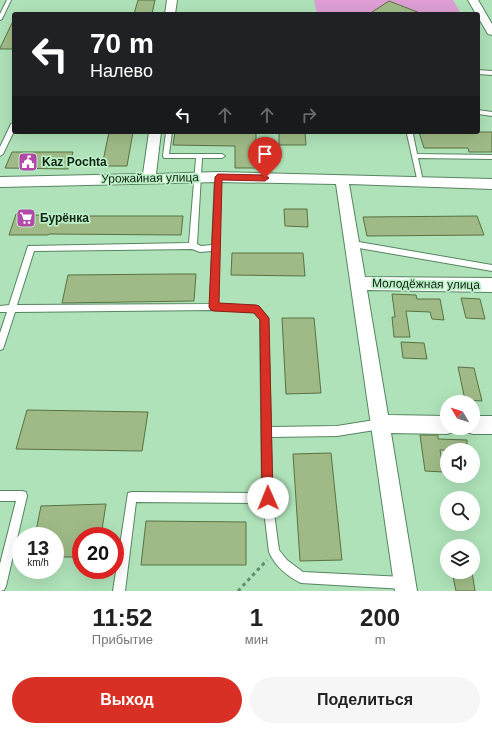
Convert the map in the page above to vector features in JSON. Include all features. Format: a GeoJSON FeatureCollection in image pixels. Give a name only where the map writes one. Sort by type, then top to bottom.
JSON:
{"type":"FeatureCollection","features":[{"type":"Feature","properties":{"kind":"street"},"geometry":{"type":"LineString","coordinates":[[170,12],[172,0]]}},
{"type":"Feature","properties":{"kind":"street"},"geometry":{"type":"LineString","coordinates":[[473,0],[492,32]]}},
{"type":"Feature","properties":{"kind":"street"},"geometry":{"type":"LineString","coordinates":[[149,178],[155,134]]}},
{"type":"Feature","properties":{"kind":"street","name":"Урожайная улица"},"geometry":{"type":"LineString","coordinates":[[0,182],[218,177],[492,184]]}},
{"type":"Feature","properties":{"kind":"street"},"geometry":{"type":"LineString","coordinates":[[342,180],[405,587]]}},
{"type":"Feature","properties":{"kind":"street","name":"Молодёжная улица"},"geometry":{"type":"LineString","coordinates":[[359,283],[492,285]]}},
{"type":"Feature","properties":{"kind":"street"},"geometry":{"type":"LineString","coordinates":[[380,424],[440,425]]}},
{"type":"Feature","properties":{"kind":"street"},"geometry":{"type":"LineString","coordinates":[[480,425],[492,425]]}},
{"type":"Feature","properties":{"kind":"lane"},"geometry":{"type":"LineString","coordinates":[[0,4],[8,2]]}},
{"type":"Feature","properties":{"kind":"lane"},"geometry":{"type":"LineString","coordinates":[[0,19],[8,2]]}},
{"type":"Feature","properties":{"kind":"lane"},"geometry":{"type":"LineString","coordinates":[[480,72],[492,72]]}},
{"type":"Feature","properties":{"kind":"lane"},"geometry":{"type":"LineString","coordinates":[[480,112],[492,114]]}},
{"type":"Feature","properties":{"kind":"lane"},"geometry":{"type":"LineString","coordinates":[[0,154],[12,128]]}},
{"type":"Feature","properties":{"kind":"lane"},"geometry":{"type":"LineString","coordinates":[[169,134],[166,156],[222,156]]}},
{"type":"Feature","properties":{"kind":"lane"},"geometry":{"type":"LineString","coordinates":[[410,134],[420,181]]}},
{"type":"Feature","properties":{"kind":"lane"},"geometry":{"type":"LineString","coordinates":[[193,246],[199,156]]}},
{"type":"Feature","properties":{"kind":"lane"},"geometry":{"type":"LineString","coordinates":[[415,156],[492,157]]}},
{"type":"Feature","properties":{"kind":"lane"},"geometry":{"type":"LineString","coordinates":[[214,307],[218,177]]}},
{"type":"Feature","properties":{"kind":"lane"},"geometry":{"type":"LineString","coordinates":[[353,244],[492,268]]}},
{"type":"Feature","properties":{"kind":"lane"},"geometry":{"type":"LineString","coordinates":[[0,346],[31,248],[193,246],[200,249],[216,248]]}},
{"type":"Feature","properties":{"kind":"lane"},"geometry":{"type":"LineString","coordinates":[[0,309],[214,307],[256,309],[264,318],[268,498],[274,552],[283,564],[301,577],[405,587]]}},
{"type":"Feature","properties":{"kind":"lane"},"geometry":{"type":"LineString","coordinates":[[266,432],[337,431],[380,424]]}},
{"type":"Feature","properties":{"kind":"lane"},"geometry":{"type":"LineString","coordinates":[[0,496],[22,496],[0,586]]}},
{"type":"Feature","properties":{"kind":"lane"},"geometry":{"type":"LineString","coordinates":[[119,591],[132,497],[268,498]]}},
{"type":"Feature","properties":{"kind":"path"},"geometry":{"type":"LineString","coordinates":[[238,591],[274,552]]}},
{"type":"Feature","properties":{"kind":"shaded area"},"geometry":{"type":"Polygon","coordinates":[[[314,0],[453,0],[460,12],[317,12],[314,0]]]}},
{"type":"Feature","properties":{"kind":"building"},"geometry":{"type":"Polygon","coordinates":[[[138,0],[155,0],[152,12],[135,12],[138,0]]]}},
{"type":"Feature","properties":{"kind":"building"},"geometry":{"type":"Polygon","coordinates":[[[389,1],[417,12],[372,12],[389,1]]]}},
{"type":"Feature","properties":{"kind":"building"},"geometry":{"type":"Polygon","coordinates":[[[12,23],[12,49],[0,48],[12,23]]]}},
{"type":"Feature","properties":{"kind":"building"},"geometry":{"type":"Polygon","coordinates":[[[480,132],[492,132],[492,152],[469,152],[468,148],[424,148],[420,134],[480,134],[480,132]]]}},
{"type":"Feature","properties":{"kind":"building"},"geometry":{"type":"Polygon","coordinates":[[[109,134],[133,134],[127,166],[102,166],[109,134]]]}},
{"type":"Feature","properties":{"kind":"building"},"geometry":{"type":"Polygon","coordinates":[[[175,134],[256,134],[256,168],[235,168],[235,146],[173,145],[175,134]]]}},
{"type":"Feature","properties":{"kind":"building"},"geometry":{"type":"Polygon","coordinates":[[[279,134],[305,134],[306,145],[279,145],[279,134]]]}},
{"type":"Feature","properties":{"kind":"building"},"geometry":{"type":"Polygon","coordinates":[[[12,152],[73,152],[68,169],[5,168],[12,152]]]}},
{"type":"Feature","properties":{"kind":"building"},"geometry":{"type":"Polygon","coordinates":[[[284,209],[307,209],[308,227],[285,226],[284,209]]]}},
{"type":"Feature","properties":{"kind":"building"},"geometry":{"type":"Polygon","coordinates":[[[16,214],[54,216],[183,216],[181,235],[9,235],[16,214]]]}},
{"type":"Feature","properties":{"kind":"building"},"geometry":{"type":"Polygon","coordinates":[[[477,216],[484,235],[367,236],[363,217],[477,216]]]}},
{"type":"Feature","properties":{"kind":"building"},"geometry":{"type":"Polygon","coordinates":[[[232,253],[303,253],[305,276],[231,275],[232,253]]]}},
{"type":"Feature","properties":{"kind":"building"},"geometry":{"type":"Polygon","coordinates":[[[196,274],[194,301],[62,303],[68,275],[196,274]]]}},
{"type":"Feature","properties":{"kind":"building"},"geometry":{"type":"Polygon","coordinates":[[[392,294],[416,295],[417,299],[440,299],[444,320],[432,319],[430,312],[406,311],[410,337],[394,337],[392,317],[395,317],[392,294]]]}},
{"type":"Feature","properties":{"kind":"building"},"geometry":{"type":"Polygon","coordinates":[[[461,298],[480,299],[485,319],[466,318],[461,298]]]}},
{"type":"Feature","properties":{"kind":"building"},"geometry":{"type":"Polygon","coordinates":[[[282,318],[314,318],[321,393],[286,394],[282,318]]]}},
{"type":"Feature","properties":{"kind":"building"},"geometry":{"type":"Polygon","coordinates":[[[401,342],[424,343],[427,359],[403,358],[401,342]]]}},
{"type":"Feature","properties":{"kind":"building"},"geometry":{"type":"Polygon","coordinates":[[[458,367],[474,368],[482,401],[480,401],[480,395],[464,395],[458,367]]]}},
{"type":"Feature","properties":{"kind":"building"},"geometry":{"type":"Polygon","coordinates":[[[27,410],[148,412],[142,451],[16,449],[27,410]]]}},
{"type":"Feature","properties":{"kind":"building"},"geometry":{"type":"Polygon","coordinates":[[[420,435],[438,435],[438,439],[467,440],[467,443],[440,443],[440,472],[425,471],[420,435]]]}},
{"type":"Feature","properties":{"kind":"building"},"geometry":{"type":"Polygon","coordinates":[[[331,453],[342,560],[300,561],[293,454],[331,453]]]}},
{"type":"Feature","properties":{"kind":"building"},"geometry":{"type":"Polygon","coordinates":[[[106,504],[102,527],[72,527],[72,557],[64,557],[64,527],[37,527],[41,506],[106,504]]]}},
{"type":"Feature","properties":{"kind":"building"},"geometry":{"type":"Polygon","coordinates":[[[146,521],[246,522],[246,565],[141,565],[146,521]]]}},
{"type":"Feature","properties":{"kind":"building"},"geometry":{"type":"Polygon","coordinates":[[[453,579],[473,579],[475,591],[456,591],[453,579]]]}},
{"type":"Feature","properties":{"kind":"place","name":"Kaz Pochta"},"geometry":{"type":"Point","coordinates":[28,162]}},
{"type":"Feature","properties":{"kind":"place","name":"Бурёнка"},"geometry":{"type":"Point","coordinates":[26,218]}},
{"type":"Feature","properties":{"kind":"route"},"geometry":{"type":"LineString","coordinates":[[265,178],[218,177],[214,307],[256,309],[264,318],[268,498]]}}]}
